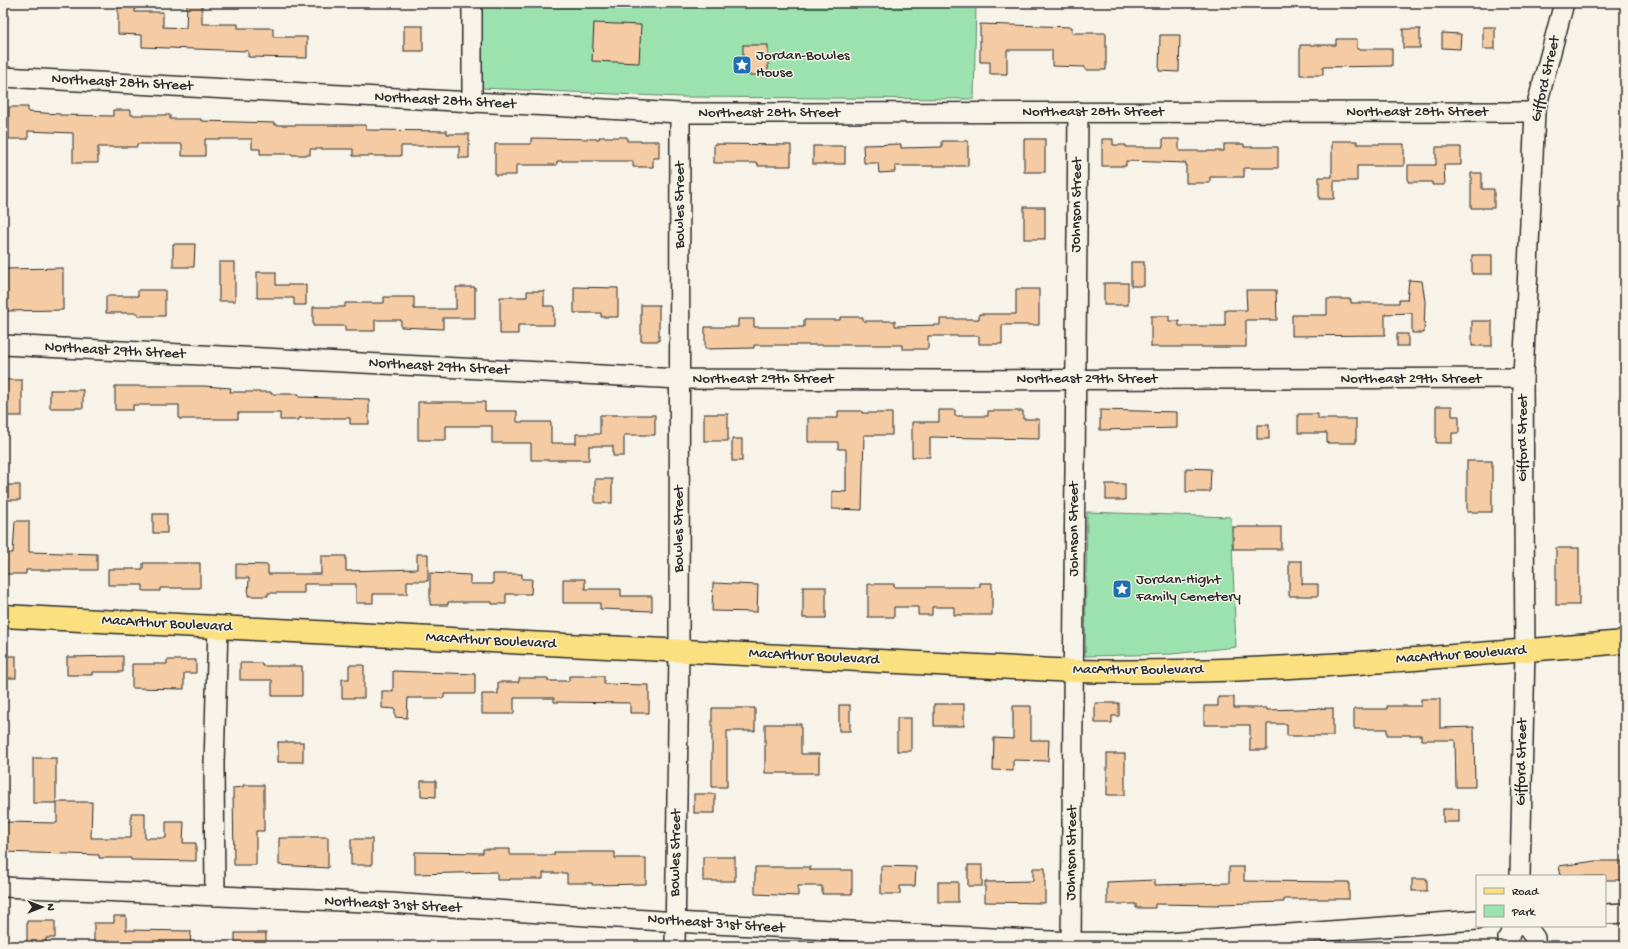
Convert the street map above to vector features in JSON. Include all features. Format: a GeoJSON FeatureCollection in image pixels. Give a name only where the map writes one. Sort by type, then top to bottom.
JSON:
{"type":"FeatureCollection","features":[{"type":"Feature","properties":{"kind":"main road","name":"MacArthur Boulevard"},"geometry":{"type":"LineString","coordinates":[[3,616],[1074,671],[1150,673],[1241,669],[1625,642]]}},
{"type":"Feature","properties":{"kind":"street"},"geometry":{"type":"LineString","coordinates":[[472,3],[472,102]]}},
{"type":"Feature","properties":{"kind":"street","name":"Gifford Street"},"geometry":{"type":"LineString","coordinates":[[1520,875],[1524,650],[1523,378],[1535,112],[1564,3]]}},
{"type":"Feature","properties":{"kind":"street","name":"Northeast 28th Street"},"geometry":{"type":"LineString","coordinates":[[3,77],[680,113],[1535,112]]}},
{"type":"Feature","properties":{"kind":"street","name":"Johnson Street"},"geometry":{"type":"LineString","coordinates":[[1071,944],[1078,112]]}},
{"type":"Feature","properties":{"kind":"street","name":"Bowles Street"},"geometry":{"type":"LineString","coordinates":[[675,946],[679,650],[680,113]]}},
{"type":"Feature","properties":{"kind":"street","name":"Northeast 29th Street"},"geometry":{"type":"LineString","coordinates":[[3,345],[680,379],[1523,378]]}},
{"type":"Feature","properties":{"kind":"street"},"geometry":{"type":"LineString","coordinates":[[215,896],[216,791],[214,764],[218,627]]}},
{"type":"Feature","properties":{"kind":"street","name":"Northeast 31st Street"},"geometry":{"type":"LineString","coordinates":[[3,887],[390,903],[739,926],[1071,944],[1168,943],[1476,920]]}},
{"type":"Feature","properties":{"kind":"street"},"geometry":{"type":"LineString","coordinates":[[1606,914],[1625,914]]}},
{"type":"Feature","properties":{"kind":"street"},"geometry":{"type":"LineString","coordinates":[[1508,946],[1508,938],[1514,927]]}},
{"type":"Feature","properties":{"kind":"street"},"geometry":{"type":"LineString","coordinates":[[1527,927],[1535,938],[1535,946]]}},
{"type":"Feature","properties":{"kind":"green space"},"geometry":{"type":"Polygon","coordinates":[[[482,3],[976,3],[974,99],[682,97],[481,88],[482,3]]]}},
{"type":"Feature","properties":{"kind":"green space"},"geometry":{"type":"Polygon","coordinates":[[[1087,512],[1231,517],[1236,647],[1172,654],[1085,656],[1087,512]]]}},
{"type":"Feature","properties":{"kind":"building"},"geometry":{"type":"Polygon","coordinates":[[[118,3],[135,3],[135,12],[163,12],[163,27],[186,28],[187,4],[202,4],[202,24],[238,24],[238,28],[273,28],[273,37],[307,37],[307,58],[248,57],[248,51],[142,47],[142,35],[118,34],[118,3]]]}},
{"type":"Feature","properties":{"kind":"building"},"geometry":{"type":"Polygon","coordinates":[[[594,23],[641,25],[639,63],[592,61],[594,23]]]}},
{"type":"Feature","properties":{"kind":"building"},"geometry":{"type":"Polygon","coordinates":[[[980,24],[1072,27],[1072,33],[1106,33],[1106,70],[1085,70],[1085,67],[1052,66],[1052,50],[1007,50],[1007,74],[990,74],[990,62],[980,62],[980,24]]]}},
{"type":"Feature","properties":{"kind":"building"},"geometry":{"type":"Polygon","coordinates":[[[404,26],[423,26],[423,51],[404,51],[404,26]]]}},
{"type":"Feature","properties":{"kind":"building"},"geometry":{"type":"Polygon","coordinates":[[[1483,27],[1495,27],[1495,49],[1483,49],[1483,27]]]}},
{"type":"Feature","properties":{"kind":"building"},"geometry":{"type":"Polygon","coordinates":[[[1403,29],[1420,29],[1420,48],[1403,48],[1403,29]]]}},
{"type":"Feature","properties":{"kind":"building"},"geometry":{"type":"Polygon","coordinates":[[[1442,33],[1461,34],[1460,49],[1442,48],[1442,33]]]}},
{"type":"Feature","properties":{"kind":"building"},"geometry":{"type":"Polygon","coordinates":[[[1160,35],[1180,35],[1179,72],[1159,71],[1160,35]]]}},
{"type":"Feature","properties":{"kind":"building"},"geometry":{"type":"Polygon","coordinates":[[[1336,39],[1357,39],[1357,49],[1392,49],[1392,66],[1323,67],[1323,75],[1300,75],[1300,45],[1336,45],[1336,39]]]}},
{"type":"Feature","properties":{"kind":"building"},"geometry":{"type":"Polygon","coordinates":[[[743,45],[768,45],[768,75],[743,75],[743,45]]]}},
{"type":"Feature","properties":{"kind":"building"},"geometry":{"type":"Polygon","coordinates":[[[9,107],[28,107],[28,112],[60,115],[113,116],[113,110],[131,110],[131,115],[170,115],[170,119],[275,123],[275,125],[366,125],[366,130],[447,131],[447,134],[469,134],[469,158],[459,158],[459,146],[401,146],[401,156],[353,156],[353,149],[310,149],[310,155],[292,155],[260,154],[260,149],[252,149],[252,139],[205,139],[205,156],[182,156],[182,144],[137,144],[137,147],[98,147],[98,163],[73,163],[73,133],[28,131],[28,139],[9,139],[9,107]]]}},
{"type":"Feature","properties":{"kind":"building"},"geometry":{"type":"Polygon","coordinates":[[[599,137],[627,137],[627,141],[659,141],[659,158],[653,158],[653,167],[633,167],[633,161],[557,161],[557,165],[516,165],[516,175],[495,175],[495,144],[531,144],[531,138],[599,139],[599,137]]]}},
{"type":"Feature","properties":{"kind":"building"},"geometry":{"type":"Polygon","coordinates":[[[1024,139],[1045,139],[1045,172],[1024,172],[1024,139]]]}},
{"type":"Feature","properties":{"kind":"building"},"geometry":{"type":"Polygon","coordinates":[[[1102,139],[1113,139],[1113,145],[1126,145],[1126,147],[1163,147],[1163,139],[1179,139],[1179,151],[1224,151],[1224,144],[1244,144],[1244,147],[1278,147],[1278,168],[1244,168],[1244,177],[1210,177],[1210,183],[1186,183],[1186,163],[1126,161],[1126,166],[1102,166],[1102,139]]]}},
{"type":"Feature","properties":{"kind":"building"},"geometry":{"type":"Polygon","coordinates":[[[942,141],[968,141],[968,166],[895,166],[895,172],[879,173],[878,163],[864,163],[863,145],[901,144],[901,148],[942,147],[942,141]]]}},
{"type":"Feature","properties":{"kind":"building"},"geometry":{"type":"Polygon","coordinates":[[[1332,141],[1357,141],[1357,144],[1404,144],[1404,166],[1357,166],[1357,181],[1334,181],[1334,199],[1319,199],[1319,177],[1332,177],[1332,141]]]}},
{"type":"Feature","properties":{"kind":"building"},"geometry":{"type":"Polygon","coordinates":[[[714,144],[791,145],[791,166],[758,166],[758,163],[714,163],[714,144]]]}},
{"type":"Feature","properties":{"kind":"building"},"geometry":{"type":"Polygon","coordinates":[[[813,146],[845,146],[845,164],[813,164],[813,146]]]}},
{"type":"Feature","properties":{"kind":"building"},"geometry":{"type":"Polygon","coordinates":[[[1436,147],[1461,147],[1461,165],[1444,165],[1445,185],[1432,185],[1432,182],[1408,182],[1408,165],[1436,165],[1436,147]]]}},
{"type":"Feature","properties":{"kind":"building"},"geometry":{"type":"Polygon","coordinates":[[[1471,173],[1482,173],[1482,189],[1494,189],[1494,208],[1471,208],[1471,173]]]}},
{"type":"Feature","properties":{"kind":"building"},"geometry":{"type":"Polygon","coordinates":[[[1024,207],[1045,207],[1045,239],[1024,239],[1024,207]]]}},
{"type":"Feature","properties":{"kind":"building"},"geometry":{"type":"Polygon","coordinates":[[[173,244],[195,244],[194,267],[173,267],[173,244]]]}},
{"type":"Feature","properties":{"kind":"building"},"geometry":{"type":"Polygon","coordinates":[[[1472,255],[1492,255],[1492,274],[1472,274],[1472,255]]]}},
{"type":"Feature","properties":{"kind":"building"},"geometry":{"type":"Polygon","coordinates":[[[219,262],[235,262],[235,301],[219,301],[219,262]]]}},
{"type":"Feature","properties":{"kind":"building"},"geometry":{"type":"Polygon","coordinates":[[[1131,262],[1144,262],[1144,286],[1131,286],[1131,262]]]}},
{"type":"Feature","properties":{"kind":"building"},"geometry":{"type":"Polygon","coordinates":[[[63,268],[63,310],[5,311],[5,269],[63,268]]]}},
{"type":"Feature","properties":{"kind":"building"},"geometry":{"type":"Polygon","coordinates":[[[257,272],[276,272],[276,285],[306,285],[306,305],[294,305],[294,298],[257,298],[257,272]]]}},
{"type":"Feature","properties":{"kind":"building"},"geometry":{"type":"Polygon","coordinates":[[[1409,280],[1422,281],[1425,301],[1424,333],[1412,333],[1412,313],[1385,314],[1385,335],[1292,336],[1292,315],[1327,315],[1327,299],[1351,299],[1351,303],[1399,303],[1399,300],[1407,300],[1409,280]]]}},
{"type":"Feature","properties":{"kind":"building"},"geometry":{"type":"Polygon","coordinates":[[[1104,283],[1128,283],[1128,305],[1104,305],[1104,283]]]}},
{"type":"Feature","properties":{"kind":"building"},"geometry":{"type":"Polygon","coordinates":[[[456,287],[475,287],[475,318],[443,318],[443,329],[401,327],[401,320],[375,320],[375,331],[345,331],[345,326],[313,326],[313,307],[345,307],[345,303],[384,303],[384,297],[414,297],[414,309],[456,309],[456,287]]]}},
{"type":"Feature","properties":{"kind":"building"},"geometry":{"type":"Polygon","coordinates":[[[574,287],[618,288],[618,317],[601,317],[601,313],[574,313],[574,287]]]}},
{"type":"Feature","properties":{"kind":"building"},"geometry":{"type":"Polygon","coordinates":[[[1016,289],[1039,289],[1039,325],[1002,325],[1002,344],[979,344],[979,336],[928,336],[928,349],[902,349],[902,345],[754,345],[754,348],[705,349],[705,327],[738,327],[738,319],[754,319],[754,327],[804,327],[804,320],[840,320],[840,317],[863,317],[863,321],[895,321],[895,326],[940,325],[940,319],[979,319],[979,314],[1016,314],[1016,289]]]}},
{"type":"Feature","properties":{"kind":"building"},"geometry":{"type":"Polygon","coordinates":[[[138,290],[165,290],[165,316],[138,316],[138,313],[106,313],[106,296],[138,296],[138,290]]]}},
{"type":"Feature","properties":{"kind":"building"},"geometry":{"type":"Polygon","coordinates":[[[1246,290],[1276,290],[1277,320],[1246,320],[1246,347],[1151,347],[1151,316],[1169,316],[1169,321],[1179,321],[1179,326],[1225,326],[1225,310],[1247,310],[1246,290]]]}},
{"type":"Feature","properties":{"kind":"building"},"geometry":{"type":"Polygon","coordinates":[[[527,291],[544,291],[544,306],[554,306],[554,325],[518,325],[518,334],[500,334],[500,297],[527,297],[527,291]]]}},
{"type":"Feature","properties":{"kind":"building"},"geometry":{"type":"Polygon","coordinates":[[[641,305],[659,305],[659,341],[641,341],[641,305]]]}},
{"type":"Feature","properties":{"kind":"building"},"geometry":{"type":"Polygon","coordinates":[[[1472,321],[1492,321],[1492,346],[1472,346],[1472,321]]]}},
{"type":"Feature","properties":{"kind":"building"},"geometry":{"type":"Polygon","coordinates":[[[1397,334],[1408,334],[1408,346],[1397,346],[1397,334]]]}},
{"type":"Feature","properties":{"kind":"building"},"geometry":{"type":"Polygon","coordinates":[[[3,380],[22,380],[22,416],[3,416],[3,380]]]}},
{"type":"Feature","properties":{"kind":"building"},"geometry":{"type":"Polygon","coordinates":[[[115,386],[204,386],[231,388],[230,392],[271,392],[271,394],[299,394],[299,397],[369,399],[369,424],[350,424],[350,418],[299,418],[299,420],[280,420],[280,413],[238,413],[238,419],[179,419],[179,405],[133,405],[133,410],[115,410],[115,386]]]}},
{"type":"Feature","properties":{"kind":"building"},"geometry":{"type":"Polygon","coordinates":[[[50,390],[83,390],[83,408],[50,408],[50,390]]]}},
{"type":"Feature","properties":{"kind":"building"},"geometry":{"type":"Polygon","coordinates":[[[418,402],[485,402],[485,411],[517,411],[517,422],[551,422],[551,443],[576,443],[576,434],[600,434],[600,415],[655,415],[655,435],[624,435],[624,456],[613,456],[613,446],[589,446],[589,460],[531,460],[531,443],[492,443],[492,426],[446,426],[446,440],[418,440],[418,402]]]}},
{"type":"Feature","properties":{"kind":"building"},"geometry":{"type":"Polygon","coordinates":[[[1436,406],[1452,406],[1452,416],[1459,416],[1459,433],[1452,433],[1452,443],[1436,443],[1436,406]]]}},
{"type":"Feature","properties":{"kind":"building"},"geometry":{"type":"Polygon","coordinates":[[[939,410],[955,410],[955,416],[988,416],[988,411],[1023,411],[1023,419],[1039,419],[1039,439],[930,437],[930,457],[912,457],[912,422],[939,422],[939,410]]]}},
{"type":"Feature","properties":{"kind":"building"},"geometry":{"type":"Polygon","coordinates":[[[1100,410],[1177,412],[1177,428],[1100,430],[1100,410]]]}},
{"type":"Feature","properties":{"kind":"building"},"geometry":{"type":"Polygon","coordinates":[[[838,411],[892,413],[892,435],[864,435],[862,510],[832,509],[832,491],[846,492],[846,449],[838,449],[838,442],[808,442],[808,418],[838,418],[838,411]]]}},
{"type":"Feature","properties":{"kind":"building"},"geometry":{"type":"Polygon","coordinates":[[[704,414],[728,414],[728,441],[704,441],[704,414]]]}},
{"type":"Feature","properties":{"kind":"building"},"geometry":{"type":"Polygon","coordinates":[[[1298,414],[1318,414],[1318,419],[1356,419],[1356,443],[1327,443],[1327,433],[1298,433],[1298,414]]]}},
{"type":"Feature","properties":{"kind":"building"},"geometry":{"type":"Polygon","coordinates":[[[1257,425],[1269,425],[1269,439],[1257,439],[1257,425]]]}},
{"type":"Feature","properties":{"kind":"building"},"geometry":{"type":"Polygon","coordinates":[[[732,439],[742,439],[742,461],[732,461],[732,439]]]}},
{"type":"Feature","properties":{"kind":"building"},"geometry":{"type":"Polygon","coordinates":[[[1467,461],[1492,461],[1492,512],[1467,512],[1467,461]]]}},
{"type":"Feature","properties":{"kind":"building"},"geometry":{"type":"Polygon","coordinates":[[[1186,468],[1211,469],[1210,492],[1186,492],[1186,468]]]}},
{"type":"Feature","properties":{"kind":"building"},"geometry":{"type":"Polygon","coordinates":[[[595,479],[612,479],[612,503],[595,503],[595,479]]]}},
{"type":"Feature","properties":{"kind":"building"},"geometry":{"type":"Polygon","coordinates":[[[1106,484],[1125,484],[1125,500],[1106,500],[1106,484]]]}},
{"type":"Feature","properties":{"kind":"building"},"geometry":{"type":"Polygon","coordinates":[[[3,485],[20,485],[20,500],[3,500],[3,485]]]}},
{"type":"Feature","properties":{"kind":"building"},"geometry":{"type":"Polygon","coordinates":[[[153,514],[167,514],[167,533],[153,533],[153,514]]]}},
{"type":"Feature","properties":{"kind":"building"},"geometry":{"type":"Polygon","coordinates":[[[15,521],[29,521],[29,552],[97,554],[97,570],[26,570],[26,574],[3,574],[3,553],[13,553],[15,521]]]}},
{"type":"Feature","properties":{"kind":"building"},"geometry":{"type":"Polygon","coordinates":[[[1233,527],[1281,527],[1281,549],[1233,549],[1233,527]]]}},
{"type":"Feature","properties":{"kind":"building"},"geometry":{"type":"Polygon","coordinates":[[[1556,548],[1579,548],[1579,605],[1556,605],[1556,548]]]}},
{"type":"Feature","properties":{"kind":"building"},"geometry":{"type":"Polygon","coordinates":[[[417,554],[428,554],[428,581],[407,581],[407,594],[373,594],[373,603],[356,603],[356,584],[304,584],[304,593],[268,593],[268,596],[248,596],[249,578],[236,578],[236,564],[268,565],[268,574],[321,574],[321,556],[346,556],[346,571],[417,569],[417,554]]]}},
{"type":"Feature","properties":{"kind":"building"},"geometry":{"type":"Polygon","coordinates":[[[1289,561],[1302,561],[1302,584],[1318,584],[1318,596],[1289,596],[1289,561]]]}},
{"type":"Feature","properties":{"kind":"building"},"geometry":{"type":"Polygon","coordinates":[[[143,563],[200,563],[200,588],[160,588],[160,591],[143,591],[143,585],[108,585],[108,569],[143,569],[143,563]]]}},
{"type":"Feature","properties":{"kind":"building"},"geometry":{"type":"Polygon","coordinates":[[[430,573],[470,575],[470,584],[493,584],[493,574],[522,574],[522,579],[532,579],[531,594],[506,594],[506,604],[492,604],[492,602],[448,602],[448,605],[430,605],[430,573]]]}},
{"type":"Feature","properties":{"kind":"building"},"geometry":{"type":"Polygon","coordinates":[[[563,579],[585,579],[585,589],[621,589],[621,596],[652,596],[652,611],[600,609],[600,603],[563,603],[563,579]]]}},
{"type":"Feature","properties":{"kind":"building"},"geometry":{"type":"Polygon","coordinates":[[[713,583],[758,585],[757,612],[712,611],[713,583]]]}},
{"type":"Feature","properties":{"kind":"building"},"geometry":{"type":"Polygon","coordinates":[[[980,583],[992,583],[992,615],[954,615],[954,607],[932,607],[932,615],[918,615],[918,607],[894,607],[894,617],[868,617],[868,584],[894,584],[894,587],[980,587],[980,583]]]}},
{"type":"Feature","properties":{"kind":"building"},"geometry":{"type":"Polygon","coordinates":[[[803,587],[826,587],[826,618],[803,618],[803,587]]]}},
{"type":"Feature","properties":{"kind":"building"},"geometry":{"type":"Polygon","coordinates":[[[3,656],[16,656],[16,678],[3,678],[3,656]]]}},
{"type":"Feature","properties":{"kind":"building"},"geometry":{"type":"Polygon","coordinates":[[[123,656],[123,672],[92,672],[92,675],[67,675],[67,657],[123,656]]]}},
{"type":"Feature","properties":{"kind":"building"},"geometry":{"type":"Polygon","coordinates":[[[167,660],[196,660],[196,673],[184,673],[184,689],[132,688],[132,664],[167,664],[167,660]]]}},
{"type":"Feature","properties":{"kind":"building"},"geometry":{"type":"Polygon","coordinates":[[[240,663],[262,663],[262,666],[302,666],[302,696],[272,696],[272,680],[240,680],[240,663]]]}},
{"type":"Feature","properties":{"kind":"building"},"geometry":{"type":"Polygon","coordinates":[[[349,665],[364,665],[364,698],[342,698],[342,679],[349,679],[349,665]]]}},
{"type":"Feature","properties":{"kind":"building"},"geometry":{"type":"Polygon","coordinates":[[[393,671],[475,674],[475,694],[444,694],[444,698],[408,698],[407,718],[395,717],[395,709],[382,708],[382,691],[393,691],[393,671]]]}},
{"type":"Feature","properties":{"kind":"building"},"geometry":{"type":"Polygon","coordinates":[[[569,676],[604,676],[604,684],[649,685],[649,713],[630,713],[630,703],[554,702],[554,698],[514,698],[514,714],[482,714],[482,694],[498,694],[498,682],[519,682],[519,678],[548,678],[548,681],[569,681],[569,676]]]}},
{"type":"Feature","properties":{"kind":"building"},"geometry":{"type":"Polygon","coordinates":[[[1218,697],[1234,697],[1234,708],[1267,708],[1267,710],[1333,708],[1333,736],[1287,736],[1287,724],[1267,724],[1267,750],[1250,750],[1250,725],[1204,725],[1204,706],[1218,706],[1218,697]]]}},
{"type":"Feature","properties":{"kind":"building"},"geometry":{"type":"Polygon","coordinates":[[[1421,699],[1440,699],[1440,728],[1474,727],[1475,787],[1456,787],[1455,740],[1421,740],[1421,735],[1387,735],[1387,729],[1354,729],[1354,709],[1387,709],[1387,706],[1421,706],[1421,699]]]}},
{"type":"Feature","properties":{"kind":"building"},"geometry":{"type":"Polygon","coordinates":[[[1095,703],[1119,703],[1119,716],[1112,716],[1112,723],[1095,723],[1095,703]]]}},
{"type":"Feature","properties":{"kind":"building"},"geometry":{"type":"Polygon","coordinates":[[[934,704],[964,704],[964,726],[934,726],[934,704]]]}},
{"type":"Feature","properties":{"kind":"building"},"geometry":{"type":"Polygon","coordinates":[[[839,705],[850,705],[850,731],[839,731],[839,705]]]}},
{"type":"Feature","properties":{"kind":"building"},"geometry":{"type":"Polygon","coordinates":[[[1013,706],[1031,706],[1031,740],[1049,740],[1048,761],[1013,760],[1013,771],[993,770],[994,738],[1013,739],[1013,706]]]}},
{"type":"Feature","properties":{"kind":"building"},"geometry":{"type":"Polygon","coordinates":[[[712,708],[755,708],[755,731],[727,731],[727,787],[712,787],[712,708]]]}},
{"type":"Feature","properties":{"kind":"building"},"geometry":{"type":"Polygon","coordinates":[[[897,718],[911,718],[911,751],[897,751],[897,718]]]}},
{"type":"Feature","properties":{"kind":"building"},"geometry":{"type":"Polygon","coordinates":[[[765,724],[801,724],[801,754],[819,754],[819,773],[765,773],[765,724]]]}},
{"type":"Feature","properties":{"kind":"building"},"geometry":{"type":"Polygon","coordinates":[[[278,742],[303,742],[303,762],[278,762],[278,742]]]}},
{"type":"Feature","properties":{"kind":"building"},"geometry":{"type":"Polygon","coordinates":[[[1107,754],[1125,754],[1125,795],[1107,795],[1107,754]]]}},
{"type":"Feature","properties":{"kind":"building"},"geometry":{"type":"Polygon","coordinates":[[[33,758],[56,758],[56,803],[33,803],[33,758]]]}},
{"type":"Feature","properties":{"kind":"building"},"geometry":{"type":"Polygon","coordinates":[[[421,781],[436,781],[436,797],[421,796],[421,781]]]}},
{"type":"Feature","properties":{"kind":"building"},"geometry":{"type":"Polygon","coordinates":[[[243,785],[264,785],[264,831],[256,831],[256,865],[234,865],[233,788],[243,787],[243,785]]]}},
{"type":"Feature","properties":{"kind":"building"},"geometry":{"type":"Polygon","coordinates":[[[694,794],[715,794],[715,813],[694,813],[694,794]]]}},
{"type":"Feature","properties":{"kind":"building"},"geometry":{"type":"Polygon","coordinates":[[[57,802],[92,802],[91,838],[131,838],[131,813],[145,813],[145,838],[166,838],[166,822],[184,822],[183,843],[196,843],[196,861],[131,860],[131,858],[99,858],[99,855],[3,852],[3,822],[57,823],[57,802]]]}},
{"type":"Feature","properties":{"kind":"building"},"geometry":{"type":"Polygon","coordinates":[[[1443,809],[1459,809],[1459,822],[1443,822],[1443,809]]]}},
{"type":"Feature","properties":{"kind":"building"},"geometry":{"type":"Polygon","coordinates":[[[328,837],[328,868],[279,865],[279,838],[328,837]]]}},
{"type":"Feature","properties":{"kind":"building"},"geometry":{"type":"Polygon","coordinates":[[[351,839],[372,839],[372,865],[351,865],[351,839]]]}},
{"type":"Feature","properties":{"kind":"building"},"geometry":{"type":"Polygon","coordinates":[[[483,849],[510,849],[510,855],[554,855],[554,852],[615,852],[615,858],[646,858],[646,884],[592,885],[592,883],[567,883],[567,873],[543,873],[543,879],[510,880],[497,880],[497,872],[415,874],[415,852],[483,853],[483,849]]]}},
{"type":"Feature","properties":{"kind":"building"},"geometry":{"type":"Polygon","coordinates":[[[703,857],[735,857],[735,881],[703,881],[703,857]]]}},
{"type":"Feature","properties":{"kind":"building"},"geometry":{"type":"Polygon","coordinates":[[[1596,861],[1622,861],[1622,880],[1606,880],[1606,875],[1561,875],[1559,866],[1596,861]]]}},
{"type":"Feature","properties":{"kind":"building"},"geometry":{"type":"Polygon","coordinates":[[[968,865],[982,865],[982,886],[968,886],[968,865]]]}},
{"type":"Feature","properties":{"kind":"building"},"geometry":{"type":"Polygon","coordinates":[[[881,866],[916,867],[915,886],[900,886],[900,894],[881,894],[881,866]]]}},
{"type":"Feature","properties":{"kind":"building"},"geometry":{"type":"Polygon","coordinates":[[[755,867],[810,867],[810,870],[852,870],[852,894],[822,894],[822,886],[798,886],[798,896],[755,894],[755,867]]]}},
{"type":"Feature","properties":{"kind":"building"},"geometry":{"type":"Polygon","coordinates":[[[1229,867],[1244,867],[1244,881],[1349,882],[1349,899],[1284,899],[1284,902],[1219,905],[1155,904],[1155,908],[1136,908],[1136,904],[1107,904],[1107,882],[1155,880],[1155,885],[1229,883],[1229,867]]]}},
{"type":"Feature","properties":{"kind":"building"},"geometry":{"type":"Polygon","coordinates":[[[1033,868],[1045,868],[1045,903],[985,902],[985,882],[1033,881],[1033,868]]]}},
{"type":"Feature","properties":{"kind":"building"},"geometry":{"type":"Polygon","coordinates":[[[1412,879],[1427,879],[1427,891],[1412,891],[1412,879]]]}},
{"type":"Feature","properties":{"kind":"building"},"geometry":{"type":"Polygon","coordinates":[[[938,882],[958,882],[958,902],[938,902],[938,882]]]}},
{"type":"Feature","properties":{"kind":"building"},"geometry":{"type":"Polygon","coordinates":[[[114,916],[126,916],[126,930],[191,931],[190,946],[94,946],[94,923],[114,923],[114,916]]]}},
{"type":"Feature","properties":{"kind":"building"},"geometry":{"type":"Polygon","coordinates":[[[27,921],[55,921],[55,938],[46,938],[46,943],[27,943],[27,921]]]}},
{"type":"Feature","properties":{"kind":"building"},"geometry":{"type":"Polygon","coordinates":[[[235,933],[266,933],[266,946],[235,946],[235,933]]]}},
{"type":"Feature","properties":{"kind":"place","name":"Jordan-Bowles House"},"geometry":{"type":"Point","coordinates":[742,65]}},
{"type":"Feature","properties":{"kind":"place","name":"Jordan-Hight Family Cemetery"},"geometry":{"type":"Point","coordinates":[1122,589]}}]}
